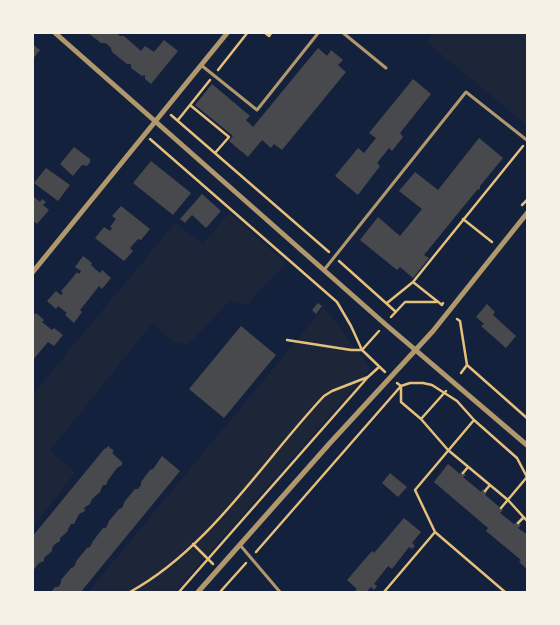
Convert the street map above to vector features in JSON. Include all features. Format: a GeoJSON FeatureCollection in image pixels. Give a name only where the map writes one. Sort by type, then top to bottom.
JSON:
{"type":"FeatureCollection","features":[{"type":"Feature","properties":{"kind":"street"},"geometry":{"type":"LineString","coordinates":[[54,32],[385,324],[528,446]]}},
{"type":"Feature","properties":{"kind":"street"},"geometry":{"type":"LineString","coordinates":[[32,273],[228,32]]}},
{"type":"Feature","properties":{"kind":"street"},"geometry":{"type":"LineString","coordinates":[[198,592],[330,442],[416,350],[528,212]]}},
{"type":"Feature","properties":{"kind":"lane"},"geometry":{"type":"LineString","coordinates":[[201,65],[256,110],[319,32]]}},
{"type":"Feature","properties":{"kind":"lane"},"geometry":{"type":"LineString","coordinates":[[342,32],[386,68]]}},
{"type":"Feature","properties":{"kind":"lane"},"geometry":{"type":"LineString","coordinates":[[324,270],[466,92],[527,141]]}},
{"type":"Feature","properties":{"kind":"lane"},"geometry":{"type":"LineString","coordinates":[[240,544],[280,592]]}},
{"type":"Feature","properties":{"kind":"path"},"geometry":{"type":"LineString","coordinates":[[264,32],[269,36],[272,32]]}},
{"type":"Feature","properties":{"kind":"path"},"geometry":{"type":"LineString","coordinates":[[190,105],[229,137],[215,153]]}},
{"type":"Feature","properties":{"kind":"path"},"geometry":{"type":"LineString","coordinates":[[164,109],[396,312]]}},
{"type":"Feature","properties":{"kind":"path"},"geometry":{"type":"LineString","coordinates":[[145,135],[336,302],[351,326],[362,350],[385,372]]}},
{"type":"Feature","properties":{"kind":"path"},"geometry":{"type":"LineString","coordinates":[[387,303],[412,282],[527,141]]}},
{"type":"Feature","properties":{"kind":"path"},"geometry":{"type":"LineString","coordinates":[[480,189],[484,193]]}},
{"type":"Feature","properties":{"kind":"path"},"geometry":{"type":"LineString","coordinates":[[463,219],[492,242]]}},
{"type":"Feature","properties":{"kind":"path"},"geometry":{"type":"LineString","coordinates":[[412,282],[442,305]]}},
{"type":"Feature","properties":{"kind":"path"},"geometry":{"type":"LineString","coordinates":[[287,340],[362,350],[405,302],[437,302]]}},
{"type":"Feature","properties":{"kind":"path"},"geometry":{"type":"LineString","coordinates":[[457,319],[460,321],[467,365],[528,418]]}},
{"type":"Feature","properties":{"kind":"path"},"geometry":{"type":"LineString","coordinates":[[461,373],[467,365]]}},
{"type":"Feature","properties":{"kind":"path"},"geometry":{"type":"LineString","coordinates":[[179,592],[368,377],[379,367]]}},
{"type":"Feature","properties":{"kind":"path"},"geometry":{"type":"LineString","coordinates":[[130,592],[162,572],[193,544],[324,396],[332,390],[368,377]]}},
{"type":"Feature","properties":{"kind":"path"},"geometry":{"type":"LineString","coordinates":[[397,383],[401,386],[402,402],[422,419],[448,450],[508,500],[528,522]]}},
{"type":"Feature","properties":{"kind":"path"},"geometry":{"type":"LineString","coordinates":[[254,553],[401,386],[410,383],[432,385],[457,401],[474,420],[518,458],[528,477],[501,508]]}},
{"type":"Feature","properties":{"kind":"path"},"geometry":{"type":"LineString","coordinates":[[422,419],[444,392]]}},
{"type":"Feature","properties":{"kind":"path"},"geometry":{"type":"LineString","coordinates":[[474,420],[415,490],[436,532],[505,592]]}},
{"type":"Feature","properties":{"kind":"path"},"geometry":{"type":"LineString","coordinates":[[463,473],[468,467]]}},
{"type":"Feature","properties":{"kind":"path"},"geometry":{"type":"LineString","coordinates":[[485,491],[490,485]]}},
{"type":"Feature","properties":{"kind":"path"},"geometry":{"type":"LineString","coordinates":[[518,523],[523,518]]}},
{"type":"Feature","properties":{"kind":"path"},"geometry":{"type":"LineString","coordinates":[[384,592],[436,532]]}},
{"type":"Feature","properties":{"kind":"path"},"geometry":{"type":"LineString","coordinates":[[193,544],[214,565]]}},
{"type":"Feature","properties":{"kind":"path"},"geometry":{"type":"LineString","coordinates":[[220,592],[246,562]]}},
{"type":"Feature","properties":{"kind":"shaded area"},"geometry":{"type":"Polygon","coordinates":[[[433,33],[527,33],[527,125],[426,42],[433,33]]]}},
{"type":"Feature","properties":{"kind":"shaded area"},"geometry":{"type":"Polygon","coordinates":[[[229,213],[286,263],[247,305],[229,302],[187,346],[181,341],[176,345],[153,323],[50,450],[75,473],[33,526],[33,394],[175,223],[203,244],[229,213]]]}},
{"type":"Feature","properties":{"kind":"shaded area"},"geometry":{"type":"Polygon","coordinates":[[[324,307],[371,369],[175,592],[88,592],[324,307]]]}},
{"type":"Feature","properties":{"kind":"building"},"geometry":{"type":"Polygon","coordinates":[[[87,32],[115,32],[120,36],[124,36],[141,51],[145,46],[154,52],[164,40],[178,51],[151,84],[145,79],[145,75],[142,76],[131,68],[131,64],[127,64],[112,52],[108,45],[101,43],[87,32]]]}},
{"type":"Feature","properties":{"kind":"building"},"geometry":{"type":"Polygon","coordinates":[[[32,44],[40,50],[32,60],[32,44]]]}},
{"type":"Feature","properties":{"kind":"building"},"geometry":{"type":"Polygon","coordinates":[[[318,48],[327,56],[331,50],[343,60],[338,65],[346,72],[282,150],[274,144],[271,148],[262,140],[248,157],[229,141],[233,136],[195,105],[212,84],[250,116],[246,120],[253,127],[318,48]]]}},
{"type":"Feature","properties":{"kind":"building"},"geometry":{"type":"Polygon","coordinates":[[[413,79],[431,94],[400,133],[403,137],[392,151],[389,148],[377,163],[380,166],[358,195],[335,176],[358,148],[364,153],[376,138],[369,133],[413,79]]]}},
{"type":"Feature","properties":{"kind":"building"},"geometry":{"type":"Polygon","coordinates":[[[479,138],[503,158],[480,186],[480,189],[477,190],[424,255],[429,258],[413,278],[400,267],[397,270],[360,240],[378,217],[400,236],[422,209],[399,191],[415,172],[438,190],[479,138]]]}},
{"type":"Feature","properties":{"kind":"building"},"geometry":{"type":"Polygon","coordinates":[[[74,147],[90,159],[90,162],[87,166],[82,165],[73,176],[60,164],[74,147]]]}},
{"type":"Feature","properties":{"kind":"building"},"geometry":{"type":"Polygon","coordinates":[[[151,161],[191,193],[173,215],[133,183],[151,161]]]}},
{"type":"Feature","properties":{"kind":"building"},"geometry":{"type":"Polygon","coordinates":[[[46,168],[70,185],[58,201],[34,183],[46,168]]]}},
{"type":"Feature","properties":{"kind":"building"},"geometry":{"type":"Polygon","coordinates":[[[202,194],[221,211],[206,228],[192,215],[185,223],[180,219],[202,194]]]}},
{"type":"Feature","properties":{"kind":"building"},"geometry":{"type":"Polygon","coordinates":[[[34,197],[40,202],[42,199],[46,202],[43,205],[49,210],[37,224],[32,220],[32,199],[34,197]]]}},
{"type":"Feature","properties":{"kind":"building"},"geometry":{"type":"Polygon","coordinates":[[[121,206],[150,229],[141,240],[138,239],[130,248],[133,251],[124,261],[95,238],[104,227],[110,231],[112,228],[110,227],[116,219],[112,216],[121,206]]]}},
{"type":"Feature","properties":{"kind":"building"},"geometry":{"type":"Polygon","coordinates":[[[83,256],[100,273],[102,270],[111,278],[102,289],[99,286],[80,310],[82,312],[74,323],[65,315],[67,313],[58,306],[56,309],[47,301],[56,291],[61,295],[63,293],[61,291],[77,272],[79,274],[81,271],[75,267],[83,256]]]}},
{"type":"Feature","properties":{"kind":"building"},"geometry":{"type":"Polygon","coordinates":[[[318,303],[322,306],[316,314],[312,310],[318,303]]]}},
{"type":"Feature","properties":{"kind":"building"},"geometry":{"type":"Polygon","coordinates":[[[487,304],[495,312],[493,315],[516,336],[506,348],[481,326],[484,324],[476,317],[487,304]]]}},
{"type":"Feature","properties":{"kind":"building"},"geometry":{"type":"Polygon","coordinates":[[[36,313],[44,320],[42,322],[52,330],[54,328],[63,335],[54,346],[48,342],[32,361],[32,317],[36,313]]]}},
{"type":"Feature","properties":{"kind":"building"},"geometry":{"type":"Polygon","coordinates":[[[241,326],[276,355],[224,418],[189,389],[241,326]]]}},
{"type":"Feature","properties":{"kind":"building"},"geometry":{"type":"Polygon","coordinates":[[[108,446],[114,451],[112,453],[122,462],[122,465],[117,468],[106,485],[103,485],[90,504],[84,508],[85,511],[79,514],[74,524],[71,524],[68,531],[44,558],[44,561],[39,563],[32,572],[32,537],[108,446]]]}},
{"type":"Feature","properties":{"kind":"building"},"geometry":{"type":"Polygon","coordinates":[[[162,456],[180,471],[81,592],[51,592],[55,587],[58,587],[61,580],[74,567],[77,560],[90,547],[103,528],[106,528],[109,521],[122,508],[135,489],[138,489],[141,482],[162,456]]]}},
{"type":"Feature","properties":{"kind":"building"},"geometry":{"type":"Polygon","coordinates":[[[448,464],[460,474],[461,471],[466,475],[463,477],[481,492],[483,489],[487,492],[485,495],[503,510],[500,513],[514,524],[517,522],[521,525],[518,528],[528,535],[528,570],[519,562],[521,560],[486,531],[488,528],[434,482],[448,464]]]}},
{"type":"Feature","properties":{"kind":"building"},"geometry":{"type":"Polygon","coordinates":[[[390,473],[407,487],[398,497],[382,483],[390,473]]]}},
{"type":"Feature","properties":{"kind":"building"},"geometry":{"type":"Polygon","coordinates":[[[404,518],[421,532],[412,543],[415,546],[412,549],[409,547],[392,569],[388,566],[374,584],[377,586],[374,590],[371,587],[366,592],[354,592],[357,589],[347,580],[372,551],[374,553],[404,518]]]}}]}
